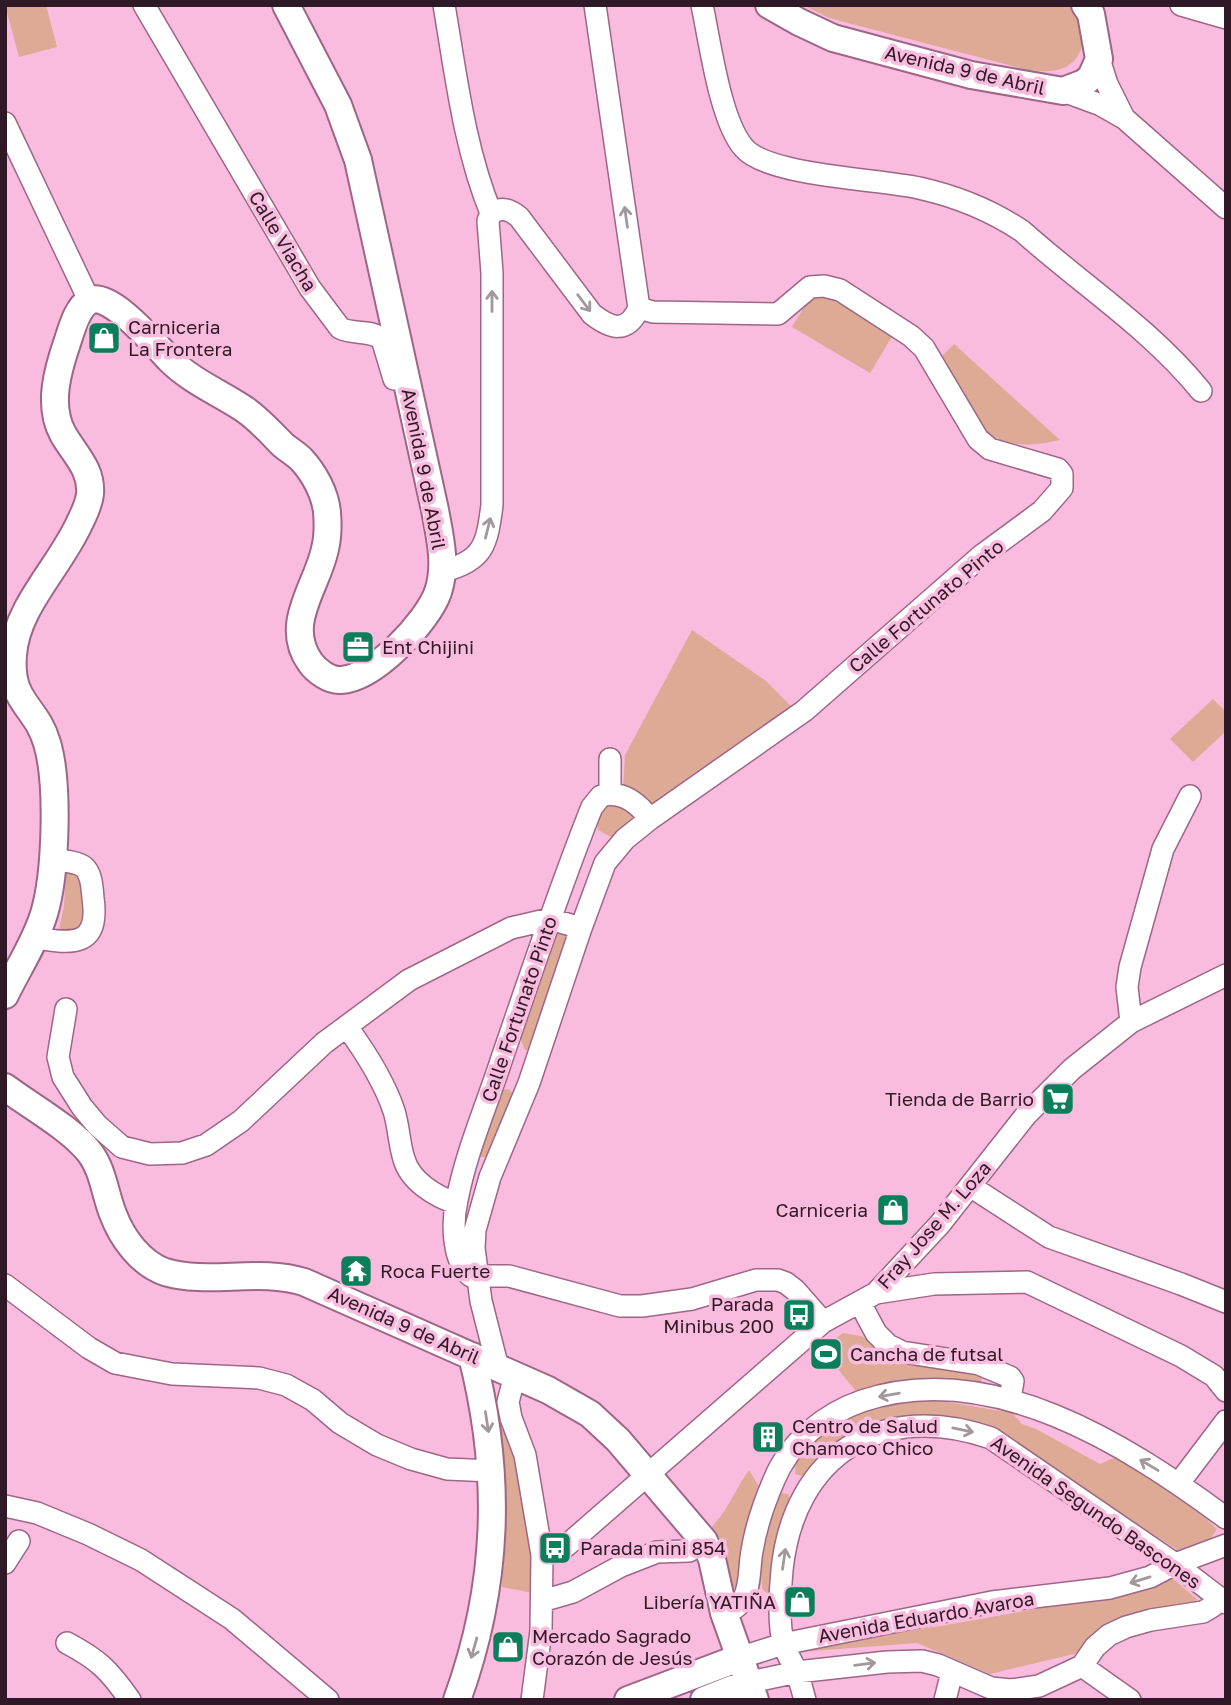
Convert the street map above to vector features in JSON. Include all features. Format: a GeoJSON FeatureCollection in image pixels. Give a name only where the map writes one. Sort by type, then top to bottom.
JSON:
{"type":"FeatureCollection","features":[{"type":"Feature","properties":{"kind":"main road","name":"Avenida 9 de Abril"},"geometry":{"type":"LineString","coordinates":[[89,300],[99,299],[120,310],[176,366],[246,410],[302,460],[321,489],[327,511],[325,551],[300,612],[300,639],[306,657],[314,668],[340,681],[370,669],[398,648],[422,618],[438,591],[443,571],[442,546],[358,160],[338,105],[286,5]]}},
{"type":"Feature","properties":{"kind":"main road","name":"Avenida 9 de Abril"},"geometry":{"type":"LineString","coordinates":[[769,5],[833,38],[971,75],[1063,91],[1084,83],[1091,77],[1100,59]]}},
{"type":"Feature","properties":{"kind":"main road"},"geometry":{"type":"LineString","coordinates":[[1085,5],[1091,14],[1100,59]]}},
{"type":"Feature","properties":{"kind":"main road"},"geometry":{"type":"LineString","coordinates":[[5,995],[35,938],[44,914],[55,821],[49,749],[37,720],[21,701],[13,680],[14,638],[20,620],[69,546],[89,500],[86,469],[62,432],[54,400],[56,382],[73,324],[89,300]]}},
{"type":"Feature","properties":{"kind":"main road","name":"Avenida 9 de Abril"},"geometry":{"type":"LineString","coordinates":[[5,1087],[78,1140],[91,1154],[113,1215],[128,1242],[151,1266],[177,1275],[285,1276],[331,1292],[548,1390],[590,1414],[618,1440],[704,1541],[712,1559],[724,1613],[752,1691]]}},
{"type":"Feature","properties":{"kind":"main road"},"geometry":{"type":"LineString","coordinates":[[457,1700],[477,1637],[488,1582],[493,1527],[492,1471],[483,1399],[472,1356]]}},
{"type":"Feature","properties":{"kind":"main road","name":"Avenida Eduardo Avaroa"},"geometry":{"type":"LineString","coordinates":[[628,1700],[739,1658]]}},
{"type":"Feature","properties":{"kind":"main road","name":"Avenida Eduardo Avaroa"},"geometry":{"type":"LineString","coordinates":[[704,1700],[752,1691]]}},
{"type":"Feature","properties":{"kind":"street","name":"Calle Viacha"},"geometry":{"type":"LineString","coordinates":[[144,5],[310,288],[340,328],[347,332],[372,333],[382,339],[410,436],[424,455]]}},
{"type":"Feature","properties":{"kind":"street"},"geometry":{"type":"LineString","coordinates":[[443,571],[468,564],[477,555],[489,527],[492,505],[492,273],[488,221],[491,213],[479,183],[468,141],[444,5]]}},
{"type":"Feature","properties":{"kind":"street"},"geometry":{"type":"LineString","coordinates":[[491,213],[504,209],[519,217],[592,314],[607,325],[622,326],[630,323],[639,308],[595,5]]}},
{"type":"Feature","properties":{"kind":"street"},"geometry":{"type":"LineString","coordinates":[[702,5],[728,118],[735,136],[745,150],[773,165],[920,188],[1002,218],[1159,346],[1183,369],[1200,391]]}},
{"type":"Feature","properties":{"kind":"street"},"geometry":{"type":"LineString","coordinates":[[1181,5],[1226,18]]}},
{"type":"Feature","properties":{"kind":"street"},"geometry":{"type":"LineString","coordinates":[[1100,59],[1107,84],[1124,118]]}},
{"type":"Feature","properties":{"kind":"street"},"geometry":{"type":"LineString","coordinates":[[1063,91],[1101,105],[1124,118],[1226,208]]}},
{"type":"Feature","properties":{"kind":"street"},"geometry":{"type":"LineString","coordinates":[[5,123],[89,300]]}},
{"type":"Feature","properties":{"kind":"street","name":"Calle Fortunato Pinto"},"geometry":{"type":"LineString","coordinates":[[506,1371],[477,1277],[475,1230],[491,1177],[529,1083],[605,863],[625,839],[650,819],[804,711],[981,556],[1042,511],[1062,488],[1062,474],[1058,469],[997,452],[978,439],[924,348],[911,336],[840,290],[824,286],[810,287],[778,314],[653,312],[639,308]]}},
{"type":"Feature","properties":{"kind":"street"},"geometry":{"type":"LineString","coordinates":[[610,759],[610,794],[625,797],[635,803],[650,819]]}},
{"type":"Feature","properties":{"kind":"street","name":"Calle Fortunato Pinto"},"geometry":{"type":"LineString","coordinates":[[477,1277],[467,1274],[458,1252],[456,1203],[550,919],[592,807],[601,796],[610,794]]}},
{"type":"Feature","properties":{"kind":"street"},"geometry":{"type":"LineString","coordinates":[[1131,1022],[1127,986],[1130,967],[1163,849],[1190,796]]}},
{"type":"Feature","properties":{"kind":"street"},"geometry":{"type":"LineString","coordinates":[[35,938],[71,941],[91,932],[95,923],[89,873],[82,866],[52,860]]}},
{"type":"Feature","properties":{"kind":"street"},"geometry":{"type":"LineString","coordinates":[[66,1009],[58,1057],[70,1091],[111,1139],[122,1147],[166,1155],[195,1150],[221,1136],[241,1121],[324,1043],[409,980],[511,928],[550,919],[581,928]]}},
{"type":"Feature","properties":{"kind":"street","name":"Fray Jose M. Loza"},"geometry":{"type":"LineString","coordinates":[[542,1555],[559,1551],[566,1546],[823,1322],[868,1298],[915,1254],[1026,1115],[1072,1069],[1131,1022],[1226,975]]}},
{"type":"Feature","properties":{"kind":"street"},"geometry":{"type":"LineString","coordinates":[[347,1027],[366,1053],[394,1111],[405,1162],[423,1185],[445,1200],[456,1203]]}},
{"type":"Feature","properties":{"kind":"street"},"geometry":{"type":"LineString","coordinates":[[498,1073],[529,1083]]}},
{"type":"Feature","properties":{"kind":"street"},"geometry":{"type":"LineString","coordinates":[[466,1167],[491,1177]]}},
{"type":"Feature","properties":{"kind":"street"},"geometry":{"type":"LineString","coordinates":[[970,1186],[1049,1237],[1226,1302]]}},
{"type":"Feature","properties":{"kind":"street"},"geometry":{"type":"LineString","coordinates":[[477,1277],[509,1276],[607,1303],[631,1306],[692,1299],[756,1280],[778,1280],[795,1290],[823,1322]]}},
{"type":"Feature","properties":{"kind":"street"},"geometry":{"type":"LineString","coordinates":[[1010,1399],[1013,1381],[1010,1377],[979,1364],[902,1352],[888,1345],[876,1333],[868,1298],[934,1284],[1027,1282],[1181,1356],[1214,1376],[1226,1391]]}},
{"type":"Feature","properties":{"kind":"street"},"geometry":{"type":"LineString","coordinates":[[5,1285],[89,1348],[115,1363],[172,1374],[259,1378],[286,1385],[313,1400],[340,1423],[377,1445],[411,1459],[447,1469],[492,1471]]}},
{"type":"Feature","properties":{"kind":"street"},"geometry":{"type":"LineString","coordinates":[[506,1371],[511,1418],[525,1455],[542,1555],[540,1652],[532,1700]]}},
{"type":"Feature","properties":{"kind":"street"},"geometry":{"type":"LineString","coordinates":[[724,1613],[738,1606],[745,1596],[750,1579],[755,1532],[775,1476],[788,1455],[817,1425],[847,1406],[895,1393],[956,1390],[1010,1399],[1100,1437],[1179,1483],[1226,1518]]}},
{"type":"Feature","properties":{"kind":"street"},"geometry":{"type":"LineString","coordinates":[[1179,1483],[1226,1421]]}},
{"type":"Feature","properties":{"kind":"street","name":"Avenida Segundo Bascones"},"geometry":{"type":"LineString","coordinates":[[804,1700],[797,1672],[783,1644],[780,1591],[788,1535],[804,1493],[836,1455],[859,1440],[911,1426],[965,1429],[991,1438],[1175,1564],[1222,1600]]}},
{"type":"Feature","properties":{"kind":"street"},"geometry":{"type":"LineString","coordinates":[[775,1476],[804,1493]]}},
{"type":"Feature","properties":{"kind":"street"},"geometry":{"type":"LineString","coordinates":[[5,1506],[37,1513],[149,1566],[232,1619],[328,1700]]}},
{"type":"Feature","properties":{"kind":"street"},"geometry":{"type":"LineString","coordinates":[[5,1563],[19,1541]]}},
{"type":"Feature","properties":{"kind":"street"},"geometry":{"type":"LineString","coordinates":[[542,1601],[573,1592],[621,1566],[657,1552],[689,1551],[704,1541]]}},
{"type":"Feature","properties":{"kind":"street","name":"Avenida Eduardo Avaroa"},"geometry":{"type":"LineString","coordinates":[[739,1658],[783,1644],[992,1602],[1110,1588],[1150,1577],[1175,1564],[1226,1545]]}},
{"type":"Feature","properties":{"kind":"street","name":"Avenida Eduardo Avaroa"},"geometry":{"type":"LineString","coordinates":[[752,1691],[797,1672],[887,1661],[922,1661],[1012,1695],[1082,1666],[1095,1647],[1126,1627],[1203,1612],[1222,1600]]}},
{"type":"Feature","properties":{"kind":"street"},"geometry":{"type":"LineString","coordinates":[[67,1643],[94,1657],[116,1680],[130,1700]]}},
{"type":"Feature","properties":{"kind":"street"},"geometry":{"type":"LineString","coordinates":[[1082,1666],[1130,1700]]}},
{"type":"Feature","properties":{"kind":"street"},"geometry":{"type":"LineString","coordinates":[[945,1700],[952,1672]]}},
{"type":"Feature","properties":{"kind":"shaded area"},"geometry":{"type":"Polygon","coordinates":[[[5,5],[46,5],[57,47],[19,57],[5,5]]]}},
{"type":"Feature","properties":{"kind":"shaded area"},"geometry":{"type":"Polygon","coordinates":[[[803,5],[1071,5],[1081,20],[1084,38],[1079,55],[1066,67],[1052,71],[1028,70],[829,18],[803,5]]]}},
{"type":"Feature","properties":{"kind":"shaded area"},"geometry":{"type":"Polygon","coordinates":[[[825,295],[893,335],[870,373],[792,327],[809,299],[825,295]]]}},
{"type":"Feature","properties":{"kind":"shaded area"},"geometry":{"type":"Polygon","coordinates":[[[954,344],[1060,440],[1017,444],[986,433],[968,412],[941,364],[943,355],[954,344]]]}},
{"type":"Feature","properties":{"kind":"shaded area"},"geometry":{"type":"Polygon","coordinates":[[[692,630],[766,681],[793,708],[661,806],[645,808],[623,790],[625,755],[692,630]]]}},
{"type":"Feature","properties":{"kind":"shaded area"},"geometry":{"type":"Polygon","coordinates":[[[1213,699],[1226,712],[1226,731],[1193,762],[1170,739],[1213,699]]]}},
{"type":"Feature","properties":{"kind":"shaded area"},"geometry":{"type":"Polygon","coordinates":[[[615,801],[633,815],[635,820],[617,838],[598,830],[597,820],[605,803],[615,801]]]}},
{"type":"Feature","properties":{"kind":"shaded area"},"geometry":{"type":"Polygon","coordinates":[[[80,869],[86,930],[64,933],[59,929],[64,906],[66,871],[80,869]]]}},
{"type":"Feature","properties":{"kind":"shaded area"},"geometry":{"type":"Polygon","coordinates":[[[556,931],[571,935],[532,1050],[525,1050],[520,1038],[556,931]]]}},
{"type":"Feature","properties":{"kind":"shaded area"},"geometry":{"type":"Polygon","coordinates":[[[508,1089],[513,1093],[513,1100],[487,1158],[479,1156],[502,1090],[508,1089]]]}},
{"type":"Feature","properties":{"kind":"shaded area"},"geometry":{"type":"Polygon","coordinates":[[[843,1333],[861,1336],[882,1347],[983,1372],[981,1382],[974,1386],[901,1384],[856,1391],[821,1349],[843,1333]]]}},
{"type":"Feature","properties":{"kind":"shaded area"},"geometry":{"type":"Polygon","coordinates":[[[899,1400],[936,1400],[1012,1413],[1022,1424],[1100,1464],[1118,1456],[1187,1500],[1217,1529],[1210,1539],[1178,1550],[1065,1479],[1004,1436],[987,1427],[948,1417],[907,1416],[868,1426],[837,1444],[802,1476],[795,1474],[796,1459],[831,1429],[855,1415],[899,1400]]]}},
{"type":"Feature","properties":{"kind":"shaded area"},"geometry":{"type":"Polygon","coordinates":[[[505,1422],[534,1534],[533,1593],[502,1587],[505,1526],[500,1425],[505,1422]]]}},
{"type":"Feature","properties":{"kind":"shaded area"},"geometry":{"type":"Polygon","coordinates":[[[749,1470],[763,1493],[745,1538],[737,1585],[732,1590],[726,1574],[728,1548],[710,1529],[749,1470]]]}},
{"type":"Feature","properties":{"kind":"shaded area"},"geometry":{"type":"Polygon","coordinates":[[[780,1493],[788,1494],[791,1502],[776,1544],[773,1591],[767,1594],[762,1588],[763,1551],[770,1516],[780,1493]]]}},
{"type":"Feature","properties":{"kind":"shaded area"},"geometry":{"type":"Polygon","coordinates":[[[1170,1576],[1200,1602],[1107,1624],[1078,1653],[990,1674],[917,1643],[799,1652],[797,1643],[935,1627],[1120,1594],[1170,1576]]]}},
{"type":"Feature","properties":{"kind":"place","name":"Carniceria La Frontera"},"geometry":{"type":"Point","coordinates":[104,338]}},
{"type":"Feature","properties":{"kind":"place","name":"Ent Chijini"},"geometry":{"type":"Point","coordinates":[358,647]}},
{"type":"Feature","properties":{"kind":"place","name":"Tienda de Barrio"},"geometry":{"type":"Point","coordinates":[1058,1099]}},
{"type":"Feature","properties":{"kind":"place","name":"Carniceria"},"geometry":{"type":"Point","coordinates":[893,1210]}},
{"type":"Feature","properties":{"kind":"place","name":"Roca Fuerte"},"geometry":{"type":"Point","coordinates":[356,1271]}},
{"type":"Feature","properties":{"kind":"place","name":"Parada Minibus 200"},"geometry":{"type":"Point","coordinates":[799,1315]}},
{"type":"Feature","properties":{"kind":"place","name":"Cancha de futsal"},"geometry":{"type":"Point","coordinates":[826,1354]}},
{"type":"Feature","properties":{"kind":"place","name":"Centro de Salud Chamoco Chico"},"geometry":{"type":"Point","coordinates":[768,1437]}},
{"type":"Feature","properties":{"kind":"place","name":"Parada mini 854"},"geometry":{"type":"Point","coordinates":[555,1548]}},
{"type":"Feature","properties":{"kind":"place","name":"Libería YATIÑA"},"geometry":{"type":"Point","coordinates":[800,1602]}},
{"type":"Feature","properties":{"kind":"place","name":"Mercado Sagrado Corazón de Jesús"},"geometry":{"type":"Point","coordinates":[508,1647]}}]}
